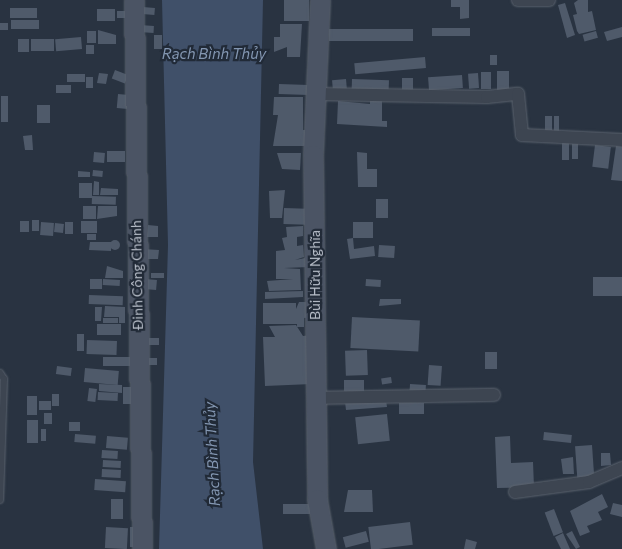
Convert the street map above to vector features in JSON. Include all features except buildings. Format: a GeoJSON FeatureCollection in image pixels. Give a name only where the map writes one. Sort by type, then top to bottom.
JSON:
{"type":"FeatureCollection","features":[{"type":"Feature","properties":{"kind":"main road","name":"Đinh Công Chánh"},"geometry":{"type":"LineString","coordinates":[[134,0],[142,549]]}},
{"type":"Feature","properties":{"kind":"main road","name":"Bùi Hữu Nghĩa"},"geometry":{"type":"LineString","coordinates":[[320,0],[316,94],[317,499],[326,549]]}},
{"type":"Feature","properties":{"kind":"street"},"geometry":{"type":"LineString","coordinates":[[518,0],[549,0]]}},
{"type":"Feature","properties":{"kind":"street"},"geometry":{"type":"LineString","coordinates":[[316,94],[487,97],[518,94],[523,136],[622,140]]}},
{"type":"Feature","properties":{"kind":"street"},"geometry":{"type":"LineString","coordinates":[[316,398],[494,395]]}},
{"type":"Feature","properties":{"kind":"street"},"geometry":{"type":"LineString","coordinates":[[515,492],[589,482],[622,468]]}},
{"type":"Feature","properties":{"kind":"lane"},"geometry":{"type":"LineString","coordinates":[[0,373],[4,379],[0,500]]}},
{"type":"Feature","properties":{"kind":"water","name":"Rạch Bình Thủy"},"geometry":{"type":"Polygon","coordinates":[[[162,0],[263,0],[253,462],[263,549],[159,549],[168,245],[162,0]]]}}]}
